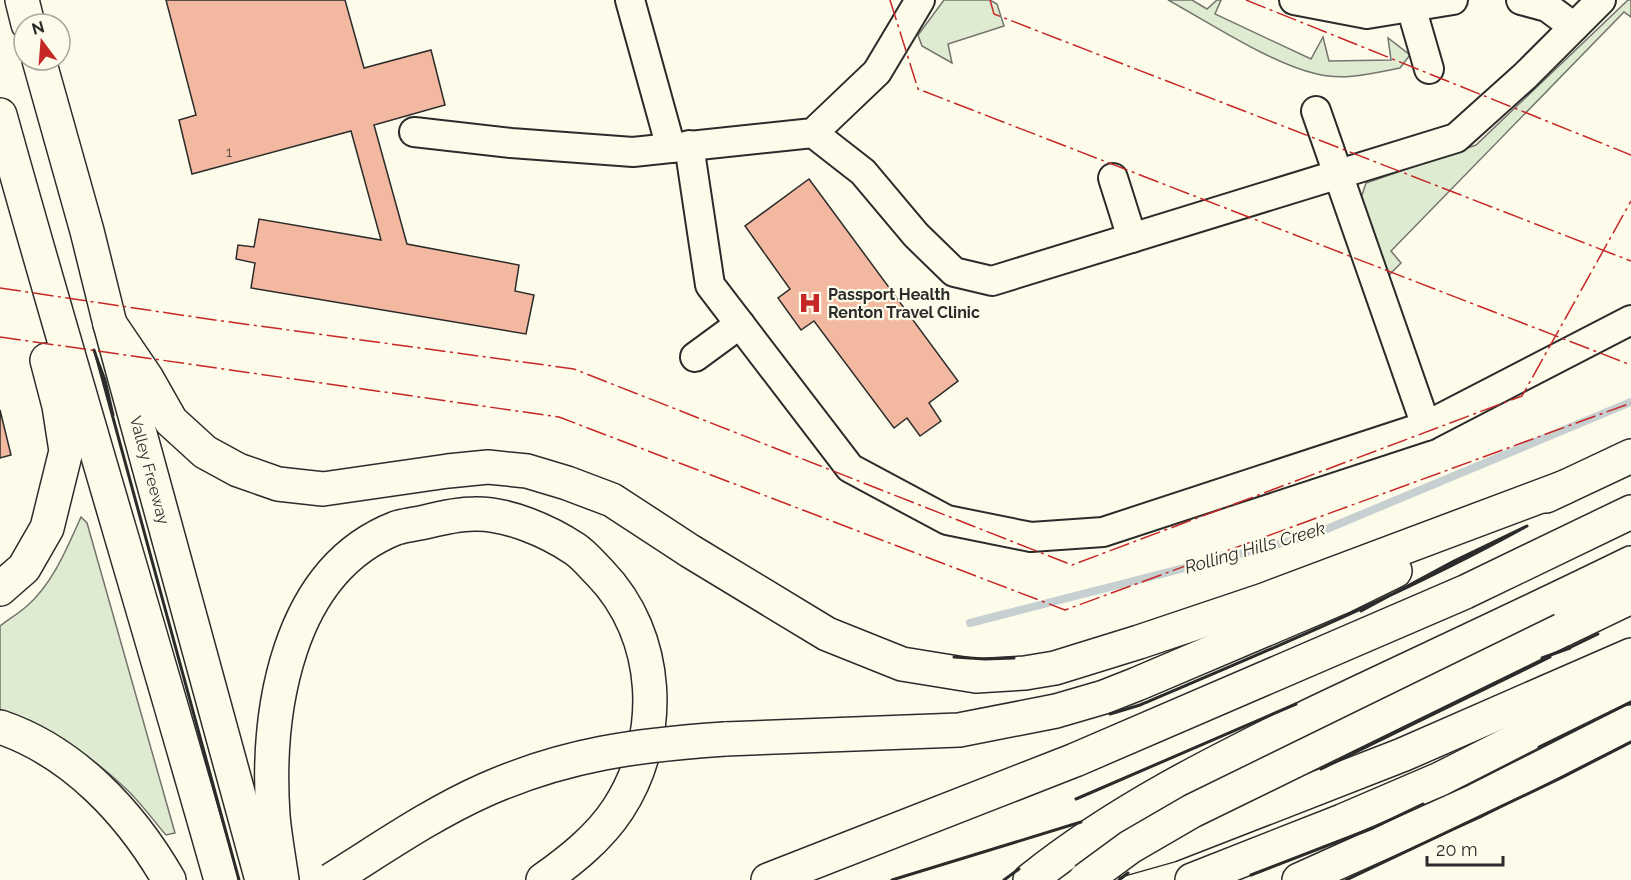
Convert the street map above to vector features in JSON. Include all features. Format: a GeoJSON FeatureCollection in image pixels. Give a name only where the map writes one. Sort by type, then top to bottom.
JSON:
{"type":"FeatureCollection","features":[{"type":"Feature","properties":{"kind":"highway","name":"Valley Freeway"},"geometry":{"type":"LineString","coordinates":[[42,72],[262,880]]}},
{"type":"Feature","properties":{"kind":"highway"},"geometry":{"type":"LineString","coordinates":[[0,115],[46,281],[221,880]]}},
{"type":"Feature","properties":{"kind":"highway"},"geometry":{"type":"LineString","coordinates":[[0,589],[24,568],[47,528],[66,451],[59,406],[44,350],[46,281]]}},
{"type":"Feature","properties":{"kind":"highway"},"geometry":{"type":"LineString","coordinates":[[110,324],[146,377],[171,421],[205,452],[238,470],[278,484],[323,489],[488,467],[527,471],[612,500],[690,551],[827,634],[902,664],[976,676],[1025,673],[1056,668],[1128,646],[1274,596],[1565,487]]}},
{"type":"Feature","properties":{"kind":"highway"},"geometry":{"type":"LineString","coordinates":[[331,880],[420,824],[484,790],[563,761],[612,750],[725,739],[959,730],[1056,711],[1104,697],[1344,596],[1631,456]]}},
{"type":"Feature","properties":{"kind":"highway"},"geometry":{"type":"LineString","coordinates":[[768,880],[1075,760],[1464,592],[1631,512]]}},
{"type":"Feature","properties":{"kind":"highway"},"geometry":{"type":"LineString","coordinates":[[282,880],[273,817],[276,712],[284,672],[305,612],[334,571],[356,551],[377,538],[397,528],[474,514],[509,519],[545,532],[578,550],[612,585],[629,613],[642,642],[651,695],[649,725],[637,774],[619,808],[604,829],[569,861],[543,880]]}},
{"type":"Feature","properties":{"kind":"highway"},"geometry":{"type":"LineString","coordinates":[[1085,880],[1131,848],[1192,811],[1556,617],[1631,563]]}},
{"type":"Feature","properties":{"kind":"highway"},"geometry":{"type":"LineString","coordinates":[[1030,880],[1087,837],[1134,807],[1198,771],[1370,686],[1556,617],[1631,597]]}},
{"type":"Feature","properties":{"kind":"highway"},"geometry":{"type":"LineString","coordinates":[[1050,880],[1193,837],[1402,755],[1631,655]]}},
{"type":"Feature","properties":{"kind":"highway"},"geometry":{"type":"LineString","coordinates":[[1192,880],[1342,821],[1440,778],[1631,682]]}},
{"type":"Feature","properties":{"kind":"highway"},"geometry":{"type":"LineString","coordinates":[[1299,880],[1475,801],[1631,722]]}},
{"type":"Feature","properties":{"kind":"highway"},"geometry":{"type":"LineString","coordinates":[[0,727],[39,744],[68,763],[112,800],[134,825],[169,880]]}},
{"type":"Feature","properties":{"kind":"street"},"geometry":{"type":"LineString","coordinates":[[630,0],[680,147],[710,285],[850,468],[947,520],[1031,537],[1103,532],[1426,426],[1631,320]]}},
{"type":"Feature","properties":{"kind":"street"},"geometry":{"type":"LineString","coordinates":[[414,132],[511,143],[633,152],[813,133],[877,72],[920,0]]}},
{"type":"Feature","properties":{"kind":"street"},"geometry":{"type":"LineString","coordinates":[[1294,0],[1371,7],[1411,7],[1453,0]]}},
{"type":"Feature","properties":{"kind":"street"},"geometry":{"type":"LineString","coordinates":[[1521,0],[1547,7],[1574,27]]}},
{"type":"Feature","properties":{"kind":"street"},"geometry":{"type":"LineString","coordinates":[[813,133],[863,172],[916,235],[954,272],[992,281],[1456,138],[1525,76],[1601,0]]}},
{"type":"Feature","properties":{"kind":"street"},"geometry":{"type":"LineString","coordinates":[[1411,7],[1429,69]]}},
{"type":"Feature","properties":{"kind":"street"},"geometry":{"type":"LineString","coordinates":[[1316,111],[1426,426]]}},
{"type":"Feature","properties":{"kind":"street"},"geometry":{"type":"LineString","coordinates":[[1113,178],[1132,238]]}},
{"type":"Feature","properties":{"kind":"street"},"geometry":{"type":"LineString","coordinates":[[695,357],[740,324]]}},
{"type":"Feature","properties":{"kind":"green space"},"geometry":{"type":"Polygon","coordinates":[[[944,0],[990,0],[997,4],[1004,26],[948,44],[952,63],[922,46],[918,35],[944,0]]]}},
{"type":"Feature","properties":{"kind":"green space"},"geometry":{"type":"Polygon","coordinates":[[[1168,0],[1192,0],[1207,9],[1217,0],[1221,0],[1215,14],[1311,59],[1323,37],[1329,61],[1391,60],[1388,38],[1410,55],[1400,68],[1338,77],[1317,74],[1299,69],[1261,52],[1168,0]]]}},
{"type":"Feature","properties":{"kind":"green space"},"geometry":{"type":"Polygon","coordinates":[[[1628,0],[1631,0],[1631,17],[1624,12],[1391,251],[1401,263],[1388,276],[1361,198],[1366,183],[1476,145],[1628,0]]]}},
{"type":"Feature","properties":{"kind":"green space"},"geometry":{"type":"Polygon","coordinates":[[[81,517],[87,523],[175,833],[166,835],[129,791],[80,752],[33,724],[0,710],[0,626],[27,606],[44,587],[81,517]]]}},
{"type":"Feature","properties":{"kind":"building"},"geometry":{"type":"Polygon","coordinates":[[[166,0],[345,0],[364,68],[431,50],[445,105],[374,125],[407,244],[519,265],[515,291],[534,295],[526,334],[251,288],[255,263],[236,259],[238,245],[254,247],[259,219],[381,240],[351,131],[192,174],[179,120],[196,115],[166,0]]]}},
{"type":"Feature","properties":{"kind":"building"},"geometry":{"type":"Polygon","coordinates":[[[809,179],[958,381],[929,403],[941,421],[920,436],[907,418],[894,428],[814,321],[801,330],[778,298],[790,289],[745,226],[809,179]]]}},
{"type":"Feature","properties":{"kind":"building"},"geometry":{"type":"Polygon","coordinates":[[[0,410],[11,455],[0,458],[0,410]]]}},
{"type":"Feature","properties":{"kind":"waterway","name":"Rolling Hills Creek"},"geometry":{"type":"LineString","coordinates":[[970,623],[1310,536],[1631,402]]}},
{"type":"Feature","properties":{"kind":"wall"},"geometry":{"type":"LineString","coordinates":[[94,350],[97,359]]}},
{"type":"Feature","properties":{"kind":"wall"},"geometry":{"type":"LineString","coordinates":[[113,415],[105,380],[97,359],[239,880]]}},
{"type":"Feature","properties":{"kind":"wall"},"geometry":{"type":"LineString","coordinates":[[1110,714],[1140,705],[1336,620],[1384,598],[1432,575],[1527,526],[1454,561],[1361,611]]}},
{"type":"Feature","properties":{"kind":"wall"},"geometry":{"type":"LineString","coordinates":[[1569,648],[1598,634]]}},
{"type":"Feature","properties":{"kind":"wall"},"geometry":{"type":"LineString","coordinates":[[1542,658],[1570,648]]}},
{"type":"Feature","properties":{"kind":"wall"},"geometry":{"type":"LineString","coordinates":[[954,657],[1014,658]]}},
{"type":"Feature","properties":{"kind":"wall"},"geometry":{"type":"LineString","coordinates":[[1321,769],[1550,657]]}},
{"type":"Feature","properties":{"kind":"wall"},"geometry":{"type":"LineString","coordinates":[[1539,747],[1631,702]]}},
{"type":"Feature","properties":{"kind":"wall"},"geometry":{"type":"LineString","coordinates":[[1076,799],[1296,704]]}},
{"type":"Feature","properties":{"kind":"wall"},"geometry":{"type":"LineString","coordinates":[[1346,880],[1561,778],[1631,742]]}},
{"type":"Feature","properties":{"kind":"wall"},"geometry":{"type":"LineString","coordinates":[[1251,875],[1373,828],[1423,804]]}},
{"type":"Feature","properties":{"kind":"wall"},"geometry":{"type":"LineString","coordinates":[[892,880],[1081,822]]}},
{"type":"Feature","properties":{"kind":"wall"},"geometry":{"type":"LineString","coordinates":[[1004,880],[1019,869]]}},
{"type":"Feature","properties":{"kind":"wall"},"geometry":{"type":"LineString","coordinates":[[1119,880],[1128,873]]}},
{"type":"Feature","properties":{"kind":"power"},"geometry":{"type":"LineString","coordinates":[[890,0],[918,89],[1631,365]]}},
{"type":"Feature","properties":{"kind":"power"},"geometry":{"type":"LineString","coordinates":[[990,0],[994,14],[1631,261]]}},
{"type":"Feature","properties":{"kind":"power"},"geometry":{"type":"LineString","coordinates":[[1246,0],[1631,155]]}},
{"type":"Feature","properties":{"kind":"power"},"geometry":{"type":"LineString","coordinates":[[0,288],[574,369],[1072,565],[1522,396],[1631,201]]}},
{"type":"Feature","properties":{"kind":"power"},"geometry":{"type":"LineString","coordinates":[[0,337],[559,417],[1065,610],[1631,403]]}},
{"type":"Feature","properties":{"kind":"place","name":"Passport Health Renton Travel Clinic"},"geometry":{"type":"Point","coordinates":[810,303]}}]}
